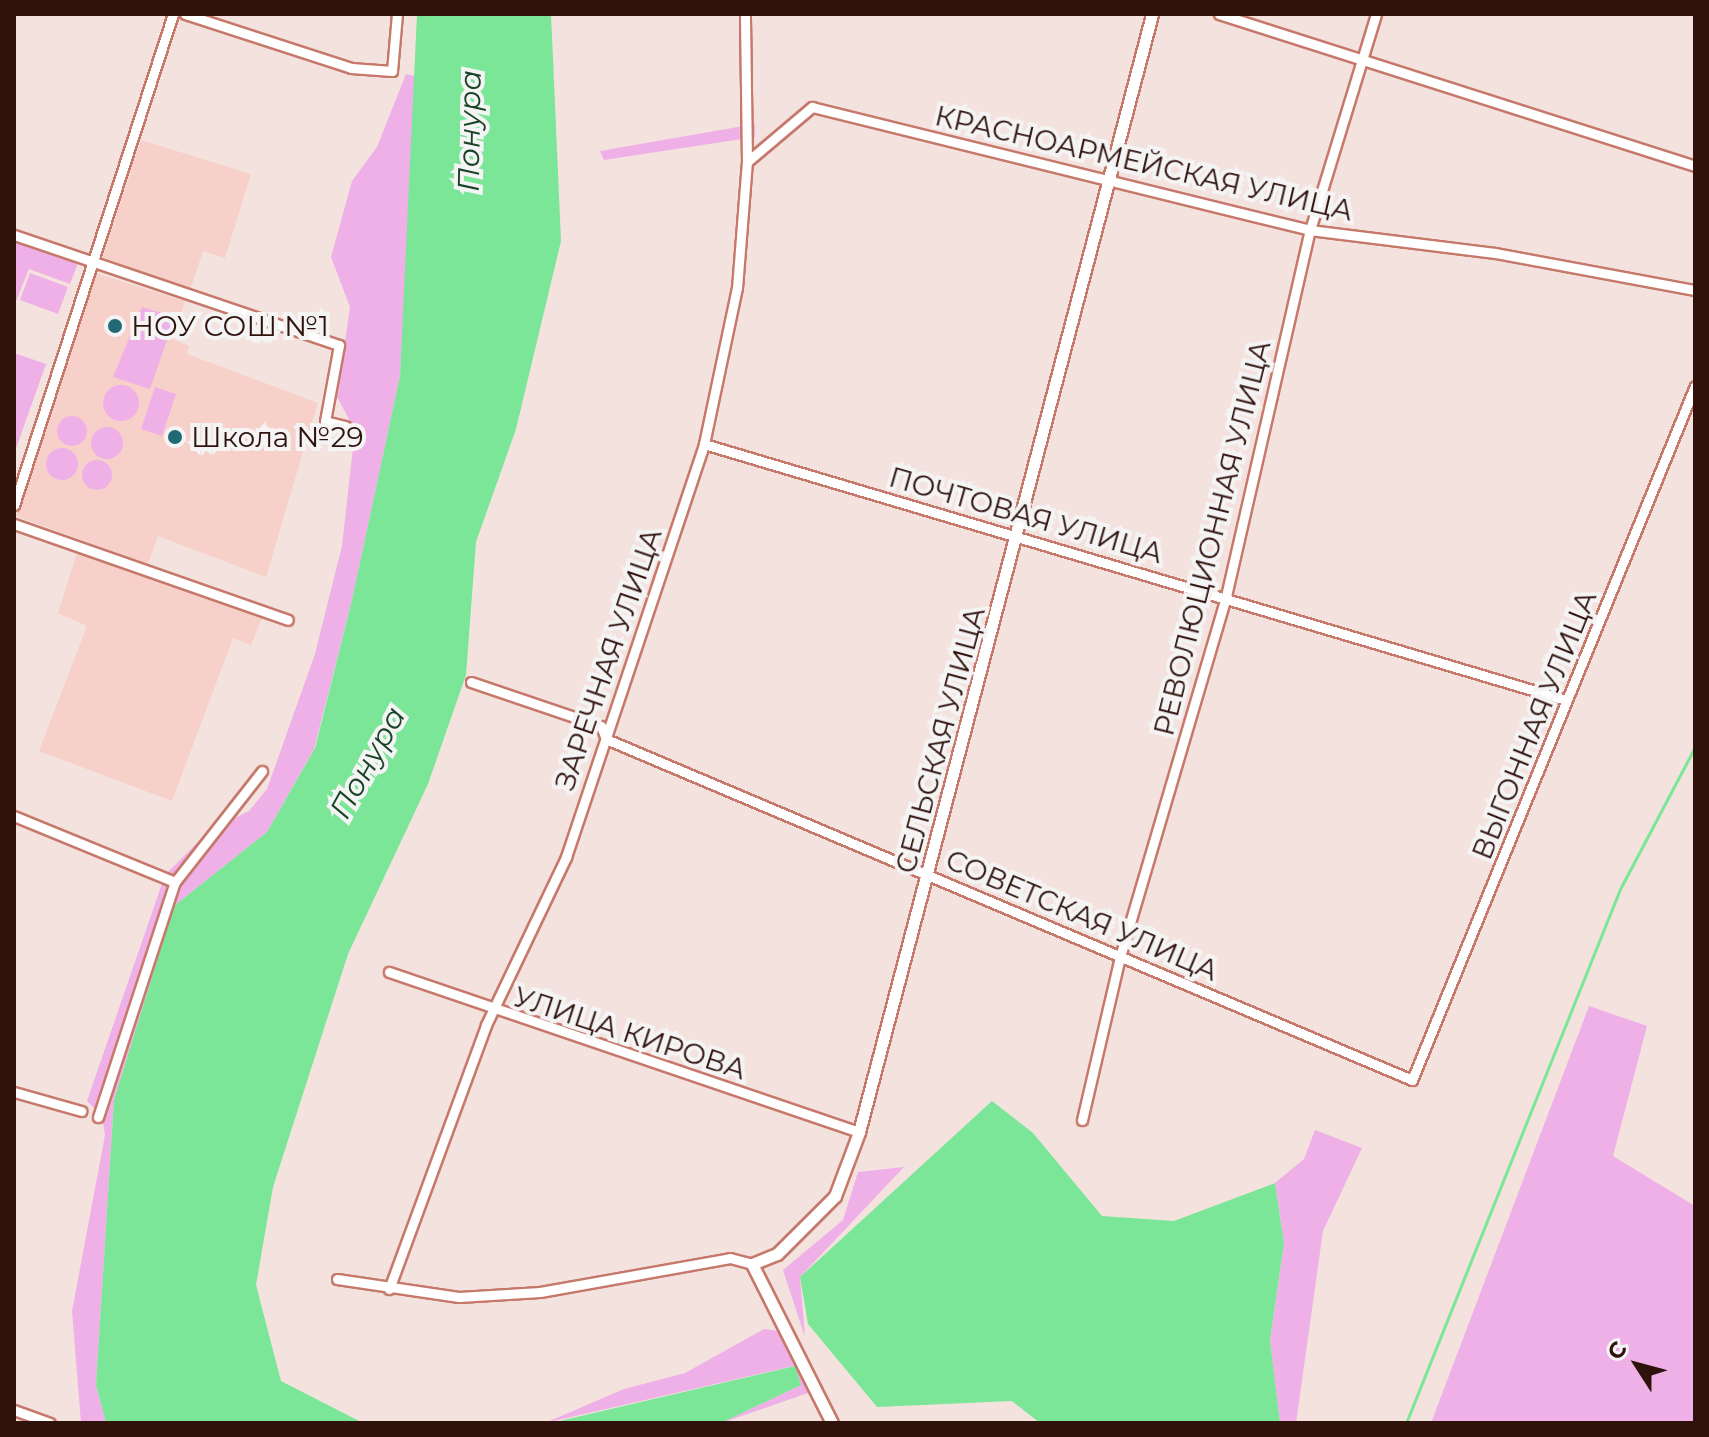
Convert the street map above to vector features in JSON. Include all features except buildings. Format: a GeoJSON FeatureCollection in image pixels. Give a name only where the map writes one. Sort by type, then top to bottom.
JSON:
{"type":"FeatureCollection","features":[{"type":"Feature","properties":{"kind":"street"},"geometry":{"type":"LineString","coordinates":[[14,505],[173,14]]}},
{"type":"Feature","properties":{"kind":"street"},"geometry":{"type":"LineString","coordinates":[[185,14],[351,68],[392,71],[397,14]]}},
{"type":"Feature","properties":{"kind":"street","name":"ЗАРЕЧНАЯ УЛИЦА"},"geometry":{"type":"LineString","coordinates":[[389,1289],[497,1011],[566,857],[704,444],[737,288],[747,161],[745,14]]}},
{"type":"Feature","properties":{"kind":"street","name":"СЕЛЬСКАЯ УЛИЦА"},"geometry":{"type":"LineString","coordinates":[[752,1264],[777,1254],[835,1196],[859,1132],[1019,537],[1152,14]]}},
{"type":"Feature","properties":{"kind":"street"},"geometry":{"type":"LineString","coordinates":[[1219,14],[1695,166]]}},
{"type":"Feature","properties":{"kind":"street","name":"РЕВОЛЮЦИОННАЯ УЛИЦА"},"geometry":{"type":"LineString","coordinates":[[1082,1120],[1120,957],[1226,596],[1310,230],[1376,14]]}},
{"type":"Feature","properties":{"kind":"street","name":"КРАСНОАРМЕЙСКАЯ УЛИЦА"},"geometry":{"type":"LineString","coordinates":[[747,161],[812,107],[1310,230],[1495,253],[1695,290]]}},
{"type":"Feature","properties":{"kind":"street"},"geometry":{"type":"LineString","coordinates":[[14,235],[92,265],[339,345],[325,421],[345,426]]}},
{"type":"Feature","properties":{"kind":"street","name":"ВЫГОННАЯ УЛИЦА"},"geometry":{"type":"LineString","coordinates":[[1412,1080],[1695,386]]}},
{"type":"Feature","properties":{"kind":"street","name":"ПОЧТОВАЯ УЛИЦА"},"geometry":{"type":"LineString","coordinates":[[704,444],[1226,596],[1566,700]]}},
{"type":"Feature","properties":{"kind":"street"},"geometry":{"type":"LineString","coordinates":[[14,524],[288,620]]}},
{"type":"Feature","properties":{"kind":"street","name":"СОВЕТСКАЯ УЛИЦА"},"geometry":{"type":"LineString","coordinates":[[471,682],[601,726],[606,739],[929,873],[1412,1080]]}},
{"type":"Feature","properties":{"kind":"street"},"geometry":{"type":"LineString","coordinates":[[98,1117],[175,882],[262,771]]}},
{"type":"Feature","properties":{"kind":"street"},"geometry":{"type":"LineString","coordinates":[[14,816],[175,882]]}},
{"type":"Feature","properties":{"kind":"street","name":"УЛИЦА КИРОВА"},"geometry":{"type":"LineString","coordinates":[[389,972],[859,1132]]}},
{"type":"Feature","properties":{"kind":"street"},"geometry":{"type":"LineString","coordinates":[[14,1092],[81,1111]]}},
{"type":"Feature","properties":{"kind":"street"},"geometry":{"type":"LineString","coordinates":[[337,1279],[459,1297],[540,1292],[730,1258],[752,1264],[832,1421]]}},
{"type":"Feature","properties":{"kind":"street"},"geometry":{"type":"LineString","coordinates":[[14,1410],[50,1423]]}},
{"type":"Feature","properties":{"kind":"shaded area"},"geometry":{"type":"Polygon","coordinates":[[[406,74],[418,77],[400,376],[352,600],[314,749],[267,832],[174,906],[114,1100],[96,1385],[106,1423],[81,1423],[72,1311],[105,1135],[102,1116],[87,1101],[165,875],[210,830],[249,811],[267,789],[315,654],[342,546],[355,430],[337,397],[350,307],[331,257],[352,181],[377,147],[406,74]]]}},
{"type":"Feature","properties":{"kind":"shaded area"},"geometry":{"type":"Polygon","coordinates":[[[755,124],[755,137],[604,160],[600,151],[755,124]]]}},
{"type":"Feature","properties":{"kind":"shaded area"},"geometry":{"type":"Polygon","coordinates":[[[141,140],[251,174],[225,258],[203,251],[191,288],[101,263],[141,140]]]}},
{"type":"Feature","properties":{"kind":"shaded area"},"geometry":{"type":"Polygon","coordinates":[[[14,240],[78,263],[70,284],[29,269],[14,306],[14,240]]]}},
{"type":"Feature","properties":{"kind":"shaded area"},"geometry":{"type":"Polygon","coordinates":[[[30,273],[68,287],[58,314],[20,300],[30,273]]]}},
{"type":"Feature","properties":{"kind":"shaded area","name":"Школа №29"},"geometry":{"type":"Polygon","coordinates":[[[94,273],[185,301],[174,340],[189,346],[187,354],[318,403],[310,428],[333,437],[331,444],[308,435],[266,577],[158,536],[148,564],[16,516],[94,273]]]}},
{"type":"Feature","properties":{"kind":"shaded area"},"geometry":{"type":"Polygon","coordinates":[[[142,307],[175,317],[150,389],[113,377],[142,307]]]}},
{"type":"Feature","properties":{"kind":"shaded area"},"geometry":{"type":"Polygon","coordinates":[[[14,353],[46,364],[14,454],[14,353]]]}},
{"type":"Feature","properties":{"kind":"shaded area"},"geometry":{"type":"Polygon","coordinates":[[[121,385],[133,391],[139,403],[133,415],[121,421],[109,415],[103,403],[109,391],[121,385]]]}},
{"type":"Feature","properties":{"kind":"shaded area"},"geometry":{"type":"Polygon","coordinates":[[[155,387],[176,394],[162,436],[141,429],[155,387]]]}},
{"type":"Feature","properties":{"kind":"shaded area"},"geometry":{"type":"Polygon","coordinates":[[[72,416],[83,420],[87,431],[83,442],[72,446],[61,442],[57,431],[61,420],[72,416]]]}},
{"type":"Feature","properties":{"kind":"shaded area"},"geometry":{"type":"Polygon","coordinates":[[[107,427],[118,432],[123,443],[118,454],[107,459],[96,454],[91,443],[96,432],[107,427]]]}},
{"type":"Feature","properties":{"kind":"shaded area"},"geometry":{"type":"Polygon","coordinates":[[[62,448],[73,453],[78,464],[73,475],[62,480],[51,475],[46,464],[51,453],[62,448]]]}},
{"type":"Feature","properties":{"kind":"shaded area"},"geometry":{"type":"Polygon","coordinates":[[[97,460],[108,464],[112,475],[108,486],[97,490],[86,486],[82,475],[86,464],[97,460]]]}},
{"type":"Feature","properties":{"kind":"shaded area"},"geometry":{"type":"Polygon","coordinates":[[[78,550],[262,618],[251,645],[233,638],[172,801],[39,751],[87,626],[58,613],[78,550]]]}},
{"type":"Feature","properties":{"kind":"shaded area"},"geometry":{"type":"Polygon","coordinates":[[[1589,1006],[1647,1026],[1613,1156],[1695,1206],[1695,1423],[1431,1423],[1589,1006]]]}},
{"type":"Feature","properties":{"kind":"shaded area"},"geometry":{"type":"Polygon","coordinates":[[[1315,1130],[1362,1148],[1323,1231],[1296,1423],[1280,1423],[1270,1340],[1284,1243],[1275,1183],[1304,1159],[1315,1130]]]}},
{"type":"Feature","properties":{"kind":"shaded area"},"geometry":{"type":"Polygon","coordinates":[[[904,1167],[800,1277],[805,1337],[783,1270],[843,1220],[858,1172],[904,1167]]]}},
{"type":"Feature","properties":{"kind":"shaded area"},"geometry":{"type":"Polygon","coordinates":[[[764,1329],[779,1331],[811,1392],[721,1423],[801,1385],[794,1366],[545,1423],[624,1389],[685,1373],[764,1329]]]}},
{"type":"Feature","properties":{"kind":"water","name":"Понура"},"geometry":{"type":"Polygon","coordinates":[[[417,14],[551,14],[561,241],[516,429],[476,542],[466,675],[428,784],[348,954],[273,1187],[256,1285],[281,1381],[363,1423],[106,1423],[96,1385],[114,1100],[174,906],[267,832],[315,748],[352,600],[400,376],[417,14]]]}},
{"type":"Feature","properties":{"kind":"water"},"geometry":{"type":"Polygon","coordinates":[[[992,1101],[1033,1133],[1102,1216],[1174,1221],[1275,1183],[1284,1243],[1270,1340],[1280,1423],[1040,1423],[1012,1401],[877,1407],[808,1324],[800,1277],[992,1101]]]}},
{"type":"Feature","properties":{"kind":"water"},"geometry":{"type":"Polygon","coordinates":[[[795,1366],[801,1385],[721,1423],[551,1423],[795,1366]]]}},
{"type":"Feature","properties":{"kind":"waterway"},"geometry":{"type":"LineString","coordinates":[[1406,1423],[1620,889],[1695,747]]}},
{"type":"Feature","properties":{"kind":"place","name":"НОУ СОШ №1"},"geometry":{"type":"Point","coordinates":[115,326]}},
{"type":"Feature","properties":{"kind":"place","name":"Школа №29"},"geometry":{"type":"Point","coordinates":[175,437]}}]}
